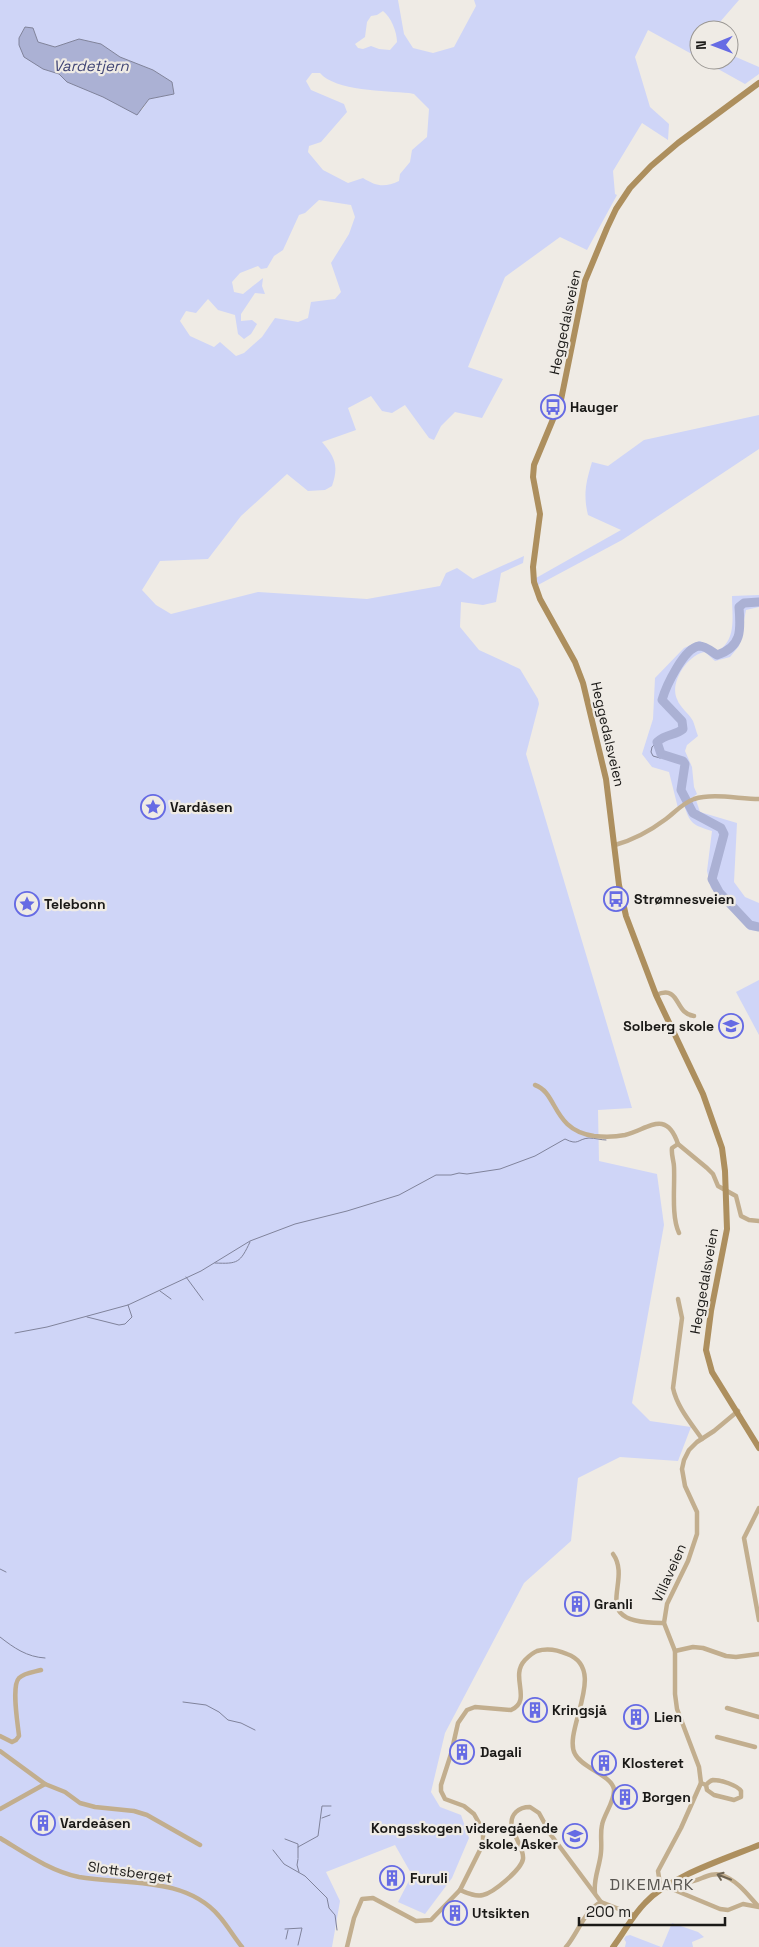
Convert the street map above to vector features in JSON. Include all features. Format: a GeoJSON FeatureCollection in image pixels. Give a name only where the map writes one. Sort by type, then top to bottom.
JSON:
{"type":"FeatureCollection","features":[{"type":"Feature","properties":{"kind":"main road","name":"Heggedalsveien"},"geometry":{"type":"LineString","coordinates":[[759,83],[698,127],[661,157],[630,188],[616,209],[588,270],[561,400],[534,465],[533,477],[540,514],[534,558],[534,582],[540,600],[575,662],[583,683],[606,778],[623,905],[656,996],[703,1094],[722,1148],[726,1190],[726,1240],[711,1311],[706,1350],[712,1372],[738,1411],[759,1448]]}},
{"type":"Feature","properties":{"kind":"main road"},"geometry":{"type":"LineString","coordinates":[[613,1947],[634,1915],[664,1887],[680,1878],[759,1845]]}},
{"type":"Feature","properties":{"kind":"street"},"geometry":{"type":"LineString","coordinates":[[614,845],[629,841],[650,830],[687,803],[707,797],[759,800]]}},
{"type":"Feature","properties":{"kind":"street"},"geometry":{"type":"LineString","coordinates":[[656,996],[663,992],[670,993],[685,1012],[694,1016]]}},
{"type":"Feature","properties":{"kind":"street"},"geometry":{"type":"LineString","coordinates":[[535,1085],[544,1091],[557,1114],[568,1126],[583,1134],[611,1137],[638,1131],[652,1124],[667,1127],[678,1144],[707,1168],[718,1186],[736,1196],[741,1216],[749,1220],[759,1220]]}},
{"type":"Feature","properties":{"kind":"street"},"geometry":{"type":"LineString","coordinates":[[678,1144],[672,1148],[671,1153],[674,1166],[675,1213],[679,1233]]}},
{"type":"Feature","properties":{"kind":"street"},"geometry":{"type":"LineString","coordinates":[[678,1300],[682,1318],[673,1388],[674,1396],[680,1408],[702,1439]]}},
{"type":"Feature","properties":{"kind":"street","name":"Villaveien"},"geometry":{"type":"LineString","coordinates":[[704,1784],[677,1709],[674,1694],[675,1652],[664,1623],[667,1604],[688,1562],[697,1534],[698,1512],[685,1486],[682,1469],[684,1460],[689,1450],[738,1411]]}},
{"type":"Feature","properties":{"kind":"street"},"geometry":{"type":"LineString","coordinates":[[759,1508],[744,1538],[759,1620]]}},
{"type":"Feature","properties":{"kind":"street","name":"Villaveien"},"geometry":{"type":"LineString","coordinates":[[613,1554],[619,1566],[616,1600],[620,1613],[636,1620],[664,1623]]}},
{"type":"Feature","properties":{"kind":"street"},"geometry":{"type":"LineString","coordinates":[[675,1652],[693,1647],[703,1648],[726,1656],[736,1657],[759,1654]]}},
{"type":"Feature","properties":{"kind":"street"},"geometry":{"type":"LineString","coordinates":[[347,1947],[354,1918],[362,1899],[373,1898],[416,1921],[422,1921],[431,1920],[460,1890],[481,1849],[483,1839],[480,1823],[472,1811],[445,1798],[441,1791],[458,1723],[467,1710],[475,1707],[511,1710],[516,1708],[522,1698],[518,1679],[521,1665],[532,1653],[540,1650],[550,1650],[575,1657],[581,1666],[584,1677],[584,1697],[572,1743],[575,1755],[580,1762],[610,1782],[614,1788],[613,1797],[602,1825],[601,1852],[594,1887],[595,1893]]}},
{"type":"Feature","properties":{"kind":"street"},"geometry":{"type":"LineString","coordinates":[[0,1736],[12,1742],[16,1740],[18,1736],[15,1687],[19,1678],[41,1670]]}},
{"type":"Feature","properties":{"kind":"street"},"geometry":{"type":"LineString","coordinates":[[727,1708],[759,1717]]}},
{"type":"Feature","properties":{"kind":"street"},"geometry":{"type":"LineString","coordinates":[[717,1737],[755,1747]]}},
{"type":"Feature","properties":{"kind":"street"},"geometry":{"type":"LineString","coordinates":[[0,1751],[45,1784],[56,1788],[80,1803],[134,1811],[147,1815],[200,1845]]}},
{"type":"Feature","properties":{"kind":"street"},"geometry":{"type":"LineString","coordinates":[[704,1784],[707,1790],[714,1795],[734,1800],[741,1798],[742,1791],[739,1787],[715,1780],[704,1784],[660,1865],[658,1877],[660,1884],[720,1909],[728,1910],[742,1904],[759,1907]]}},
{"type":"Feature","properties":{"kind":"street"},"geometry":{"type":"LineString","coordinates":[[0,1809],[45,1784]]}},
{"type":"Feature","properties":{"kind":"street"},"geometry":{"type":"LineString","coordinates":[[460,1890],[468,1894],[482,1895],[495,1889],[516,1871],[522,1863],[523,1856],[522,1848],[513,1831],[512,1820],[517,1811],[526,1807],[534,1809],[538,1813],[551,1835],[600,1902],[634,1915]]}},
{"type":"Feature","properties":{"kind":"street","name":"Slottsberget"},"geometry":{"type":"LineString","coordinates":[[0,1838],[61,1872],[79,1877],[153,1884],[179,1890],[199,1899],[218,1915],[242,1947]]}},
{"type":"Feature","properties":{"kind":"street"},"geometry":{"type":"LineString","coordinates":[[680,1878],[684,1882],[689,1883],[714,1874],[721,1874],[740,1885],[759,1907]]}},
{"type":"Feature","properties":{"kind":"street"},"geometry":{"type":"LineString","coordinates":[[566,1947],[589,1911],[600,1902]]}},
{"type":"Feature","properties":{"kind":"shaded area"},"geometry":{"type":"Polygon","coordinates":[[[0,0],[398,0],[404,34],[413,48],[433,53],[454,47],[476,6],[474,0],[739,0],[722,20],[689,20],[689,53],[648,30],[635,57],[650,107],[669,124],[668,140],[642,123],[613,171],[615,194],[617,195],[587,250],[560,237],[505,277],[468,367],[503,379],[482,418],[455,412],[441,426],[434,440],[429,438],[405,405],[392,413],[382,411],[371,396],[348,408],[356,430],[322,442],[333,457],[335,473],[332,486],[325,490],[308,491],[287,474],[241,516],[208,559],[160,561],[142,590],[156,605],[171,614],[258,592],[367,599],[440,586],[446,573],[457,568],[473,579],[524,556],[523,563],[501,573],[496,602],[483,605],[461,602],[460,627],[479,650],[520,669],[538,699],[539,704],[526,754],[632,1108],[598,1110],[599,1161],[657,1174],[664,1225],[632,1403],[650,1421],[691,1427],[678,1461],[620,1457],[578,1478],[571,1541],[524,1583],[445,1733],[431,1792],[440,1807],[461,1815],[469,1838],[452,1878],[425,1914],[398,1902],[412,1875],[395,1845],[326,1872],[340,1901],[332,1947],[0,1947],[0,0]],[[383,11],[371,16],[367,22],[365,37],[355,44],[358,48],[363,49],[371,46],[390,50],[397,42],[395,29],[389,17],[383,11]],[[25,27],[19,38],[19,45],[43,69],[59,74],[67,82],[142,110],[149,99],[174,94],[172,82],[153,70],[120,57],[101,44],[79,39],[55,47],[38,42],[33,28],[25,27]],[[312,73],[306,81],[311,90],[344,104],[347,112],[321,142],[309,146],[308,152],[323,170],[348,183],[363,178],[380,185],[389,185],[399,181],[400,174],[410,162],[412,150],[427,137],[429,109],[414,94],[349,87],[327,79],[320,73],[312,73]],[[319,200],[305,213],[299,215],[283,250],[274,256],[267,268],[261,269],[258,266],[240,273],[232,282],[234,292],[243,294],[263,278],[262,286],[265,294],[255,293],[241,314],[241,321],[252,320],[257,324],[251,334],[244,339],[238,334],[235,315],[218,310],[208,299],[196,313],[186,311],[180,321],[190,336],[214,347],[220,342],[236,356],[244,353],[262,337],[275,318],[298,322],[308,318],[311,302],[335,299],[341,292],[331,263],[349,234],[355,217],[351,205],[319,200]]]}},
{"type":"Feature","properties":{"kind":"shaded area"},"geometry":{"type":"Polygon","coordinates":[[[739,58],[759,67],[759,74],[745,84],[720,70],[739,70],[739,58]]]}},
{"type":"Feature","properties":{"kind":"shaded area"},"geometry":{"type":"Polygon","coordinates":[[[759,415],[759,449],[622,540],[538,585],[536,578],[621,530],[588,515],[586,488],[592,462],[608,466],[644,440],[759,415]]]}},
{"type":"Feature","properties":{"kind":"shaded area"},"geometry":{"type":"Polygon","coordinates":[[[759,595],[759,607],[746,610],[739,646],[730,657],[715,661],[705,652],[699,654],[692,658],[678,678],[675,692],[677,699],[693,721],[698,736],[687,745],[685,751],[692,767],[694,787],[697,794],[678,808],[669,772],[652,767],[642,754],[653,719],[655,678],[684,648],[700,641],[717,651],[723,647],[731,634],[733,620],[732,596],[759,595]]]}},
{"type":"Feature","properties":{"kind":"shaded area"},"geometry":{"type":"Polygon","coordinates":[[[695,797],[700,812],[737,823],[734,882],[745,897],[759,903],[759,931],[749,930],[711,888],[707,871],[712,831],[693,823],[684,805],[695,797]]]}},
{"type":"Feature","properties":{"kind":"shaded area"},"geometry":{"type":"Polygon","coordinates":[[[759,980],[759,1035],[736,992],[759,980]]]}},
{"type":"Feature","properties":{"kind":"shaded area"},"geometry":{"type":"Polygon","coordinates":[[[672,1923],[698,1932],[704,1937],[692,1942],[693,1947],[662,1947],[672,1923]]]}},
{"type":"Feature","properties":{"kind":"shaded area"},"geometry":{"type":"Polygon","coordinates":[[[630,1935],[661,1947],[625,1947],[626,1942],[624,1939],[630,1935]]]}},
{"type":"Feature","properties":{"kind":"water","name":"Vardetjern"},"geometry":{"type":"Polygon","coordinates":[[[25,27],[33,28],[38,42],[55,47],[79,39],[101,44],[120,57],[153,70],[172,82],[174,94],[149,99],[137,115],[103,97],[67,82],[59,74],[43,69],[24,57],[19,45],[19,38],[25,27]]]}},
{"type":"Feature","properties":{"kind":"waterway"},"geometry":{"type":"LineString","coordinates":[[759,602],[744,603],[739,607],[740,630],[738,637],[725,652],[717,655],[699,646],[687,653],[667,686],[662,700],[682,721],[683,729],[657,742],[661,754],[683,761],[685,764],[681,790],[693,813],[721,828],[724,834],[712,879],[719,892],[750,925],[759,927]]}},
{"type":"Feature","properties":{"kind":"waterway"},"geometry":{"type":"LineString","coordinates":[[657,742],[652,747],[651,752],[653,756],[660,758],[666,756]]}},
{"type":"Feature","properties":{"kind":"waterway"},"geometry":{"type":"LineString","coordinates":[[15,1333],[47,1327],[128,1305],[201,1271],[250,1241],[295,1224],[399,1195],[436,1175],[467,1174],[500,1169],[535,1156],[565,1139],[576,1142],[589,1138],[606,1140]]}},
{"type":"Feature","properties":{"kind":"waterway"},"geometry":{"type":"LineString","coordinates":[[215,1263],[237,1261],[244,1254],[250,1242]]}},
{"type":"Feature","properties":{"kind":"waterway"},"geometry":{"type":"LineString","coordinates":[[186,1277],[203,1300]]}},
{"type":"Feature","properties":{"kind":"waterway"},"geometry":{"type":"LineString","coordinates":[[160,1291],[171,1299]]}},
{"type":"Feature","properties":{"kind":"waterway"},"geometry":{"type":"LineString","coordinates":[[87,1317],[119,1325],[125,1324],[132,1317],[128,1305]]}},
{"type":"Feature","properties":{"kind":"waterway"},"geometry":{"type":"LineString","coordinates":[[0,1569],[6,1572]]}},
{"type":"Feature","properties":{"kind":"waterway"},"geometry":{"type":"LineString","coordinates":[[0,1637],[21,1651],[32,1656],[45,1658]]}},
{"type":"Feature","properties":{"kind":"waterway"},"geometry":{"type":"LineString","coordinates":[[183,1702],[206,1705],[219,1712],[228,1720],[241,1723],[255,1730]]}},
{"type":"Feature","properties":{"kind":"waterway"},"geometry":{"type":"LineString","coordinates":[[298,1858],[298,1847],[318,1836],[322,1806],[331,1806]]}},
{"type":"Feature","properties":{"kind":"waterway"},"geometry":{"type":"LineString","coordinates":[[322,1818],[330,1815]]}},
{"type":"Feature","properties":{"kind":"waterway"},"geometry":{"type":"LineString","coordinates":[[285,1839],[298,1844],[298,1847]]}},
{"type":"Feature","properties":{"kind":"waterway"},"geometry":{"type":"LineString","coordinates":[[273,1850],[284,1864],[305,1876],[327,1898],[329,1908],[335,1915],[337,1930]]}},
{"type":"Feature","properties":{"kind":"waterway"},"geometry":{"type":"LineString","coordinates":[[298,1859],[299,1872]]}},
{"type":"Feature","properties":{"kind":"waterway"},"geometry":{"type":"LineString","coordinates":[[285,1929],[302,1928],[298,1945]]}},
{"type":"Feature","properties":{"kind":"waterway"},"geometry":{"type":"LineString","coordinates":[[286,1939],[288,1930]]}},
{"type":"Feature","properties":{"kind":"place","name":"Hauger"},"geometry":{"type":"Point","coordinates":[553,407]}},
{"type":"Feature","properties":{"kind":"place","name":"Vardåsen"},"geometry":{"type":"Point","coordinates":[153,807]}},
{"type":"Feature","properties":{"kind":"place","name":"Strømnesveien"},"geometry":{"type":"Point","coordinates":[616,899]}},
{"type":"Feature","properties":{"kind":"place","name":"Telebonn"},"geometry":{"type":"Point","coordinates":[27,904]}},
{"type":"Feature","properties":{"kind":"place","name":"Solberg skole"},"geometry":{"type":"Point","coordinates":[731,1026]}},
{"type":"Feature","properties":{"kind":"place","name":"Granli"},"geometry":{"type":"Point","coordinates":[577,1604]}},
{"type":"Feature","properties":{"kind":"place","name":"Kringsjå"},"geometry":{"type":"Point","coordinates":[535,1710]}},
{"type":"Feature","properties":{"kind":"place","name":"Lien"},"geometry":{"type":"Point","coordinates":[636,1717]}},
{"type":"Feature","properties":{"kind":"place","name":"Dagali"},"geometry":{"type":"Point","coordinates":[462,1752]}},
{"type":"Feature","properties":{"kind":"place","name":"Klosteret"},"geometry":{"type":"Point","coordinates":[604,1763]}},
{"type":"Feature","properties":{"kind":"place","name":"Borgen"},"geometry":{"type":"Point","coordinates":[625,1797]}},
{"type":"Feature","properties":{"kind":"place","name":"Vardeåsen"},"geometry":{"type":"Point","coordinates":[43,1823]}},
{"type":"Feature","properties":{"kind":"place","name":"Kongsskogen videregående skole, Asker"},"geometry":{"type":"Point","coordinates":[575,1836]}},
{"type":"Feature","properties":{"kind":"place","name":"Furuli"},"geometry":{"type":"Point","coordinates":[392,1878]}},
{"type":"Feature","properties":{"kind":"place","name":"Utsikten"},"geometry":{"type":"Point","coordinates":[455,1913]}},
{"type":"Feature","properties":{"kind":"district","name":"DIKEMARK"},"geometry":{"type":"Point","coordinates":[652,1884]}}]}
